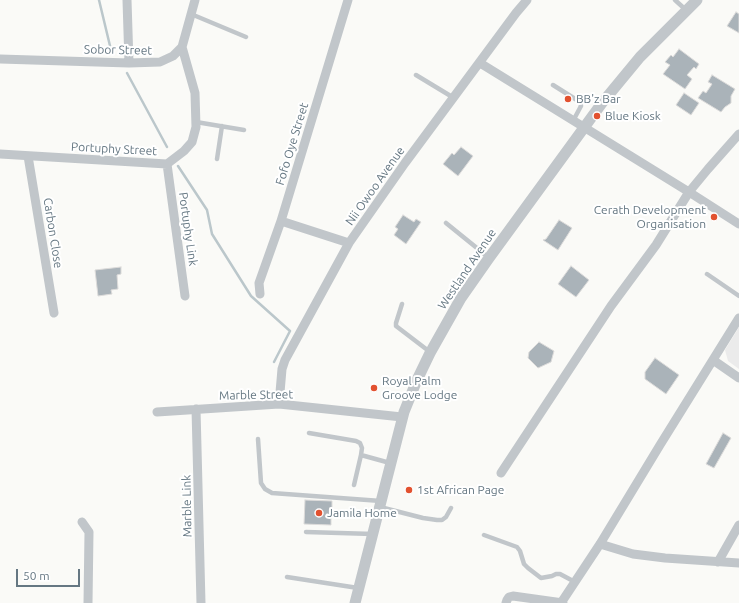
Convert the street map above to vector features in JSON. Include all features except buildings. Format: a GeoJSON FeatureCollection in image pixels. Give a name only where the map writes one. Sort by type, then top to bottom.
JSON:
{"type":"FeatureCollection","features":[{"type":"Feature","properties":{"kind":"street"},"geometry":{"type":"LineString","coordinates":[[127,0],[129,63]]}},
{"type":"Feature","properties":{"kind":"street"},"geometry":{"type":"LineString","coordinates":[[182,47],[195,0]]}},
{"type":"Feature","properties":{"kind":"street","name":"Fofo Oye Street"},"geometry":{"type":"LineString","coordinates":[[260,294],[260,283],[281,221],[348,0]]}},
{"type":"Feature","properties":{"kind":"street","name":"Nii Owoo Avenue"},"geometry":{"type":"LineString","coordinates":[[279,404],[282,369],[285,360],[349,243],[405,163],[527,0]]}},
{"type":"Feature","properties":{"kind":"street","name":"Westland Avenue"},"geometry":{"type":"LineString","coordinates":[[355,603],[402,417],[430,353],[461,298],[607,98],[640,57],[697,0]]}},
{"type":"Feature","properties":{"kind":"street","name":"Sobor Street"},"geometry":{"type":"LineString","coordinates":[[0,59],[129,63],[160,62],[173,56],[182,47]]}},
{"type":"Feature","properties":{"kind":"street","name":"Portuphy Street"},"geometry":{"type":"LineString","coordinates":[[0,154],[167,164],[184,151],[192,142],[196,127],[195,93],[182,47]]}},
{"type":"Feature","properties":{"kind":"street"},"geometry":{"type":"LineString","coordinates":[[480,63],[739,224]]}},
{"type":"Feature","properties":{"kind":"street"},"geometry":{"type":"LineString","coordinates":[[501,473],[611,306],[656,245],[689,192],[739,134]]}},
{"type":"Feature","properties":{"kind":"street","name":"Carbon Close"},"geometry":{"type":"LineString","coordinates":[[28,156],[54,313]]}},
{"type":"Feature","properties":{"kind":"street","name":"Portuphy Link"},"geometry":{"type":"LineString","coordinates":[[167,164],[185,296]]}},
{"type":"Feature","properties":{"kind":"street"},"geometry":{"type":"LineString","coordinates":[[281,221],[349,243]]}},
{"type":"Feature","properties":{"kind":"street"},"geometry":{"type":"LineString","coordinates":[[506,603],[506,600],[509,597],[513,596],[562,603],[739,318]]}},
{"type":"Feature","properties":{"kind":"street"},"geometry":{"type":"LineString","coordinates":[[713,360],[739,378]]}},
{"type":"Feature","properties":{"kind":"street","name":"Marble Street"},"geometry":{"type":"LineString","coordinates":[[157,412],[279,404],[402,417]]}},
{"type":"Feature","properties":{"kind":"street","name":"Marble Link"},"geometry":{"type":"LineString","coordinates":[[196,409],[201,603]]}},
{"type":"Feature","properties":{"kind":"street"},"geometry":{"type":"LineString","coordinates":[[82,522],[89,532],[88,603]]}},
{"type":"Feature","properties":{"kind":"street"},"geometry":{"type":"LineString","coordinates":[[718,562],[739,525]]}},
{"type":"Feature","properties":{"kind":"street"},"geometry":{"type":"LineString","coordinates":[[600,544],[633,554],[665,558],[739,563]]}},
{"type":"Feature","properties":{"kind":"lane"},"geometry":{"type":"LineString","coordinates":[[675,0],[686,10]]}},
{"type":"Feature","properties":{"kind":"lane"},"geometry":{"type":"LineString","coordinates":[[191,14],[246,37]]}},
{"type":"Feature","properties":{"kind":"lane"},"geometry":{"type":"LineString","coordinates":[[416,76],[454,98]]}},
{"type":"Feature","properties":{"kind":"lane"},"geometry":{"type":"LineString","coordinates":[[553,85],[580,102],[581,106],[573,121]]}},
{"type":"Feature","properties":{"kind":"lane"},"geometry":{"type":"LineString","coordinates":[[196,122],[244,130]]}},
{"type":"Feature","properties":{"kind":"lane"},"geometry":{"type":"LineString","coordinates":[[218,159],[222,126]]}},
{"type":"Feature","properties":{"kind":"lane"},"geometry":{"type":"LineString","coordinates":[[446,223],[489,258]]}},
{"type":"Feature","properties":{"kind":"lane"},"geometry":{"type":"LineString","coordinates":[[708,274],[739,296]]}},
{"type":"Feature","properties":{"kind":"lane"},"geometry":{"type":"LineString","coordinates":[[402,304],[396,326],[430,353]]}},
{"type":"Feature","properties":{"kind":"lane"},"geometry":{"type":"LineString","coordinates":[[310,433],[360,443],[362,448],[354,485]]}},
{"type":"Feature","properties":{"kind":"lane"},"geometry":{"type":"LineString","coordinates":[[258,439],[261,483],[265,489],[272,493],[380,504],[423,518],[437,520],[442,520],[446,517],[451,508]]}},
{"type":"Feature","properties":{"kind":"lane"},"geometry":{"type":"LineString","coordinates":[[361,455],[390,463]]}},
{"type":"Feature","properties":{"kind":"lane"},"geometry":{"type":"LineString","coordinates":[[306,532],[373,534]]}},
{"type":"Feature","properties":{"kind":"lane"},"geometry":{"type":"LineString","coordinates":[[484,535],[517,547],[520,551],[524,564],[541,578],[560,574],[575,582]]}},
{"type":"Feature","properties":{"kind":"lane"},"geometry":{"type":"LineString","coordinates":[[287,576],[358,588]]}},
{"type":"Feature","properties":{"kind":"shaded area"},"geometry":{"type":"Polygon","coordinates":[[[739,327],[739,369],[728,361],[725,350],[739,327]]]}},
{"type":"Feature","properties":{"kind":"waterway"},"geometry":{"type":"LineString","coordinates":[[99,0],[111,50]]}},
{"type":"Feature","properties":{"kind":"waterway"},"geometry":{"type":"LineString","coordinates":[[127,73],[167,147]]}},
{"type":"Feature","properties":{"kind":"waterway"},"geometry":{"type":"LineString","coordinates":[[178,166],[207,210],[212,234],[251,296],[290,331],[274,362]]}},
{"type":"Feature","properties":{"kind":"place","name":"BB'z Bar"},"geometry":{"type":"Point","coordinates":[568,99]}},
{"type":"Feature","properties":{"kind":"place","name":"Blue Kiosk"},"geometry":{"type":"Point","coordinates":[597,116]}},
{"type":"Feature","properties":{"kind":"place","name":"Cerath Development Organisation"},"geometry":{"type":"Point","coordinates":[714,217]}},
{"type":"Feature","properties":{"kind":"place","name":"Royal Palm Groove Lodge"},"geometry":{"type":"Point","coordinates":[374,388]}},
{"type":"Feature","properties":{"kind":"place","name":"1st African Page"},"geometry":{"type":"Point","coordinates":[409,490]}},
{"type":"Feature","properties":{"kind":"place","name":"Jamila Home"},"geometry":{"type":"Point","coordinates":[319,513]}}]}
